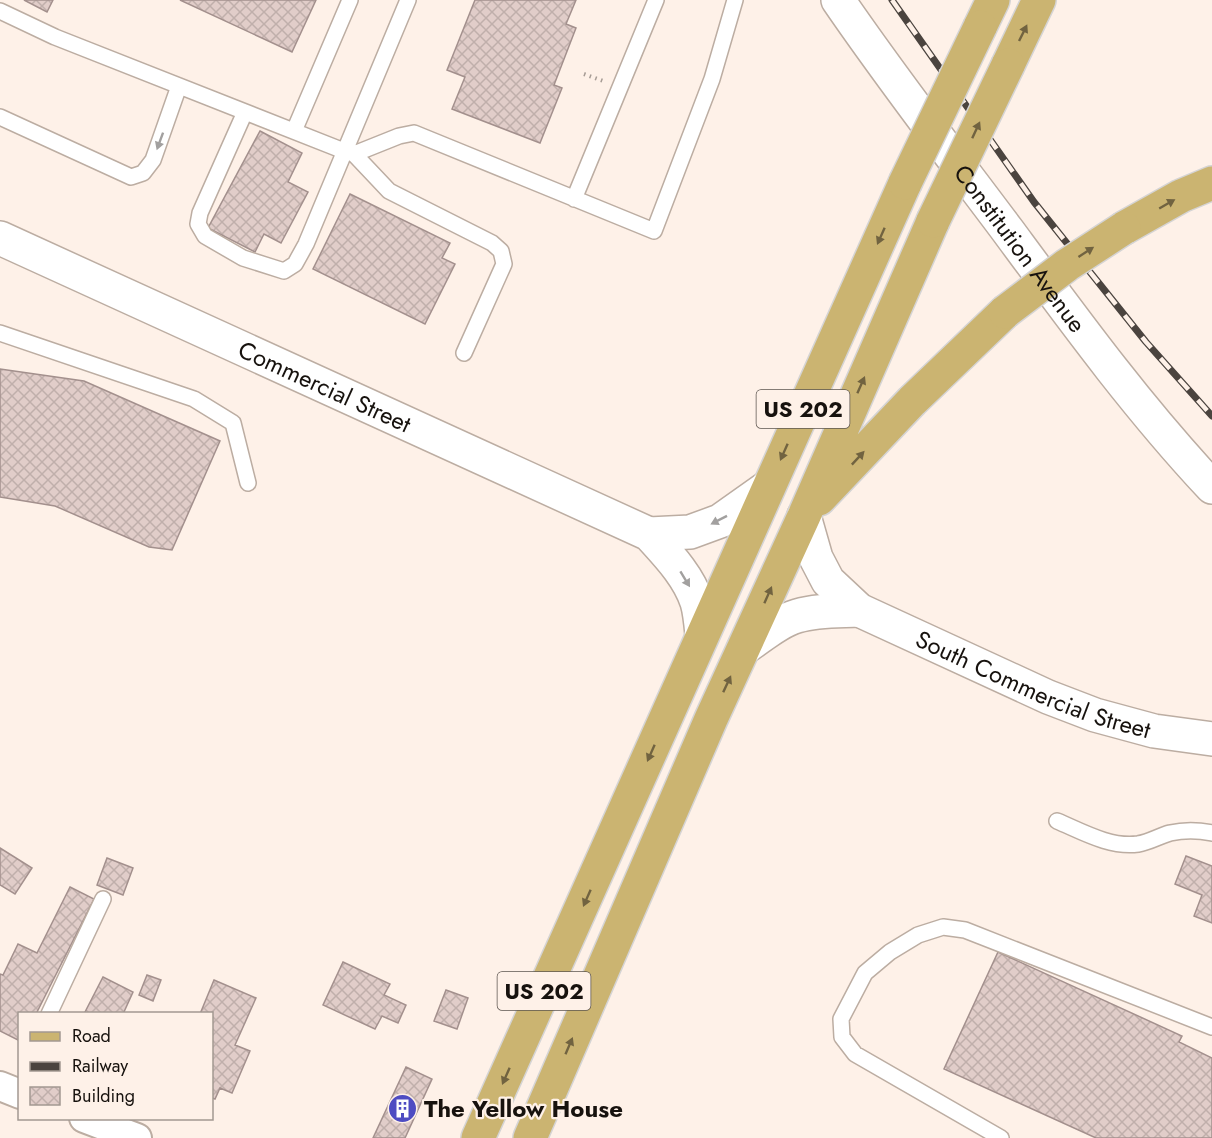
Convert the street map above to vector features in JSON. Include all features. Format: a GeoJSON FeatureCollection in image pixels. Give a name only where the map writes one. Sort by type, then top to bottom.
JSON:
{"type":"FeatureCollection","features":[{"type":"Feature","properties":{"kind":"main road","name":"US 202"},"geometry":{"type":"LineString","coordinates":[[530,1138],[711,719],[804,516],[933,221],[1039,0]]}},
{"type":"Feature","properties":{"kind":"main road","name":"US 202"},"geometry":{"type":"LineString","coordinates":[[478,1138],[611,845],[702,635],[905,183],[987,14]]}},
{"type":"Feature","properties":{"kind":"main road"},"geometry":{"type":"LineString","coordinates":[[804,516],[912,401],[1005,312],[1067,265],[1124,228],[1181,196],[1212,183]]}},
{"type":"Feature","properties":{"kind":"street","name":"Constitution Avenue"},"geometry":{"type":"LineString","coordinates":[[838,0],[1112,371],[1153,422],[1212,487]]}},
{"type":"Feature","properties":{"kind":"street","name":"Commercial Street"},"geometry":{"type":"LineString","coordinates":[[0,238],[649,534],[688,581],[697,603],[702,635]]}},
{"type":"Feature","properties":{"kind":"street","name":"Commercial Street"},"geometry":{"type":"LineString","coordinates":[[649,534],[690,532],[720,521],[768,488]]}},
{"type":"Feature","properties":{"kind":"street","name":"South Commercial Street"},"geometry":{"type":"LineString","coordinates":[[804,516],[816,558],[828,581],[859,610],[1048,697],[1095,715],[1154,731],[1212,739]]}},
{"type":"Feature","properties":{"kind":"street","name":"South Commercial Street"},"geometry":{"type":"LineString","coordinates":[[744,648],[796,616],[816,612],[859,610]]}},
{"type":"Feature","properties":{"kind":"street"},"geometry":{"type":"LineString","coordinates":[[94,1126],[138,1138]]}},
{"type":"Feature","properties":{"kind":"lane"},"geometry":{"type":"LineString","coordinates":[[294,131],[350,0]]}},
{"type":"Feature","properties":{"kind":"lane"},"geometry":{"type":"LineString","coordinates":[[245,112],[200,213],[198,224],[205,236],[243,258],[284,271],[295,264],[349,153],[408,0]]}},
{"type":"Feature","properties":{"kind":"lane"},"geometry":{"type":"LineString","coordinates":[[574,198],[656,0]]}},
{"type":"Feature","properties":{"kind":"lane"},"geometry":{"type":"LineString","coordinates":[[349,153],[414,133],[654,231],[712,79],[735,0]]}},
{"type":"Feature","properties":{"kind":"lane"},"geometry":{"type":"LineString","coordinates":[[0,11],[55,37],[349,153],[390,191],[492,243],[501,251],[504,264],[464,352]]}},
{"type":"Feature","properties":{"kind":"lane"},"geometry":{"type":"LineString","coordinates":[[0,117],[131,177],[143,173],[153,160],[179,86]]}},
{"type":"Feature","properties":{"kind":"lane"},"geometry":{"type":"LineString","coordinates":[[0,333],[194,399],[232,423],[248,483]]}},
{"type":"Feature","properties":{"kind":"lane"},"geometry":{"type":"LineString","coordinates":[[1057,821],[1099,839],[1136,844],[1152,841],[1169,833],[1189,830],[1212,833]]}},
{"type":"Feature","properties":{"kind":"lane"},"geometry":{"type":"LineString","coordinates":[[50,1012],[103,899]]}},
{"type":"Feature","properties":{"kind":"lane"},"geometry":{"type":"LineString","coordinates":[[1001,1138],[855,1054],[842,1037],[841,1018],[865,973],[890,952],[918,935],[943,927],[965,930],[1212,1027]]}},
{"type":"Feature","properties":{"kind":"building"},"geometry":{"type":"Polygon","coordinates":[[[24,0],[53,0],[47,12],[24,0]]]}},
{"type":"Feature","properties":{"kind":"building"},"geometry":{"type":"Polygon","coordinates":[[[180,0],[316,0],[292,52],[180,0]]]}},
{"type":"Feature","properties":{"kind":"building"},"geometry":{"type":"Polygon","coordinates":[[[475,0],[576,0],[566,24],[576,28],[554,85],[562,88],[540,143],[452,109],[465,77],[447,70],[475,0]]]}},
{"type":"Feature","properties":{"kind":"building"},"geometry":{"type":"Polygon","coordinates":[[[260,131],[302,153],[288,182],[308,192],[281,243],[264,234],[255,252],[208,228],[260,131]]]}},
{"type":"Feature","properties":{"kind":"building"},"geometry":{"type":"Polygon","coordinates":[[[350,194],[450,243],[442,258],[455,264],[425,324],[313,269],[350,194]]]}},
{"type":"Feature","properties":{"kind":"building"},"geometry":{"type":"Polygon","coordinates":[[[0,369],[84,381],[220,441],[172,550],[149,547],[55,506],[0,497],[0,369]]]}},
{"type":"Feature","properties":{"kind":"building"},"geometry":{"type":"Polygon","coordinates":[[[0,848],[32,868],[15,894],[0,885],[0,848]]]}},
{"type":"Feature","properties":{"kind":"building"},"geometry":{"type":"Polygon","coordinates":[[[1186,856],[1212,866],[1212,923],[1194,916],[1202,895],[1175,884],[1186,856]]]}},
{"type":"Feature","properties":{"kind":"building"},"geometry":{"type":"Polygon","coordinates":[[[107,858],[133,868],[123,895],[97,885],[107,858]]]}},
{"type":"Feature","properties":{"kind":"building"},"geometry":{"type":"Polygon","coordinates":[[[70,887],[94,899],[37,1012],[18,1012],[18,1040],[0,1031],[0,974],[3,975],[18,944],[37,953],[70,887]]]}},
{"type":"Feature","properties":{"kind":"building"},"geometry":{"type":"Polygon","coordinates":[[[998,952],[1182,1036],[1179,1042],[1212,1058],[1212,1138],[1096,1138],[944,1069],[998,952]]]}},
{"type":"Feature","properties":{"kind":"building"},"geometry":{"type":"Polygon","coordinates":[[[343,962],[390,984],[384,995],[406,1005],[398,1023],[382,1016],[375,1029],[323,1005],[343,962]]]}},
{"type":"Feature","properties":{"kind":"building"},"geometry":{"type":"Polygon","coordinates":[[[147,975],[161,980],[153,1001],[139,995],[147,975]]]}},
{"type":"Feature","properties":{"kind":"building"},"geometry":{"type":"Polygon","coordinates":[[[103,977],[133,992],[124,1012],[85,1012],[103,977]]]}},
{"type":"Feature","properties":{"kind":"building"},"geometry":{"type":"Polygon","coordinates":[[[214,980],[256,998],[235,1045],[250,1051],[232,1093],[220,1088],[215,1099],[213,1098],[213,1012],[201,1012],[214,980]]]}},
{"type":"Feature","properties":{"kind":"building"},"geometry":{"type":"Polygon","coordinates":[[[446,990],[468,998],[457,1029],[434,1021],[446,990]]]}},
{"type":"Feature","properties":{"kind":"building","name":"The Yellow House"},"geometry":{"type":"Polygon","coordinates":[[[406,1067],[432,1079],[405,1138],[373,1138],[406,1067]]]}},
{"type":"Feature","properties":{"kind":"railway"},"geometry":{"type":"LineString","coordinates":[[892,0],[1034,202],[1146,342],[1212,416]]}},
{"type":"Feature","properties":{"kind":"place","name":"The Yellow House"},"geometry":{"type":"Point","coordinates":[403,1108]}}]}
